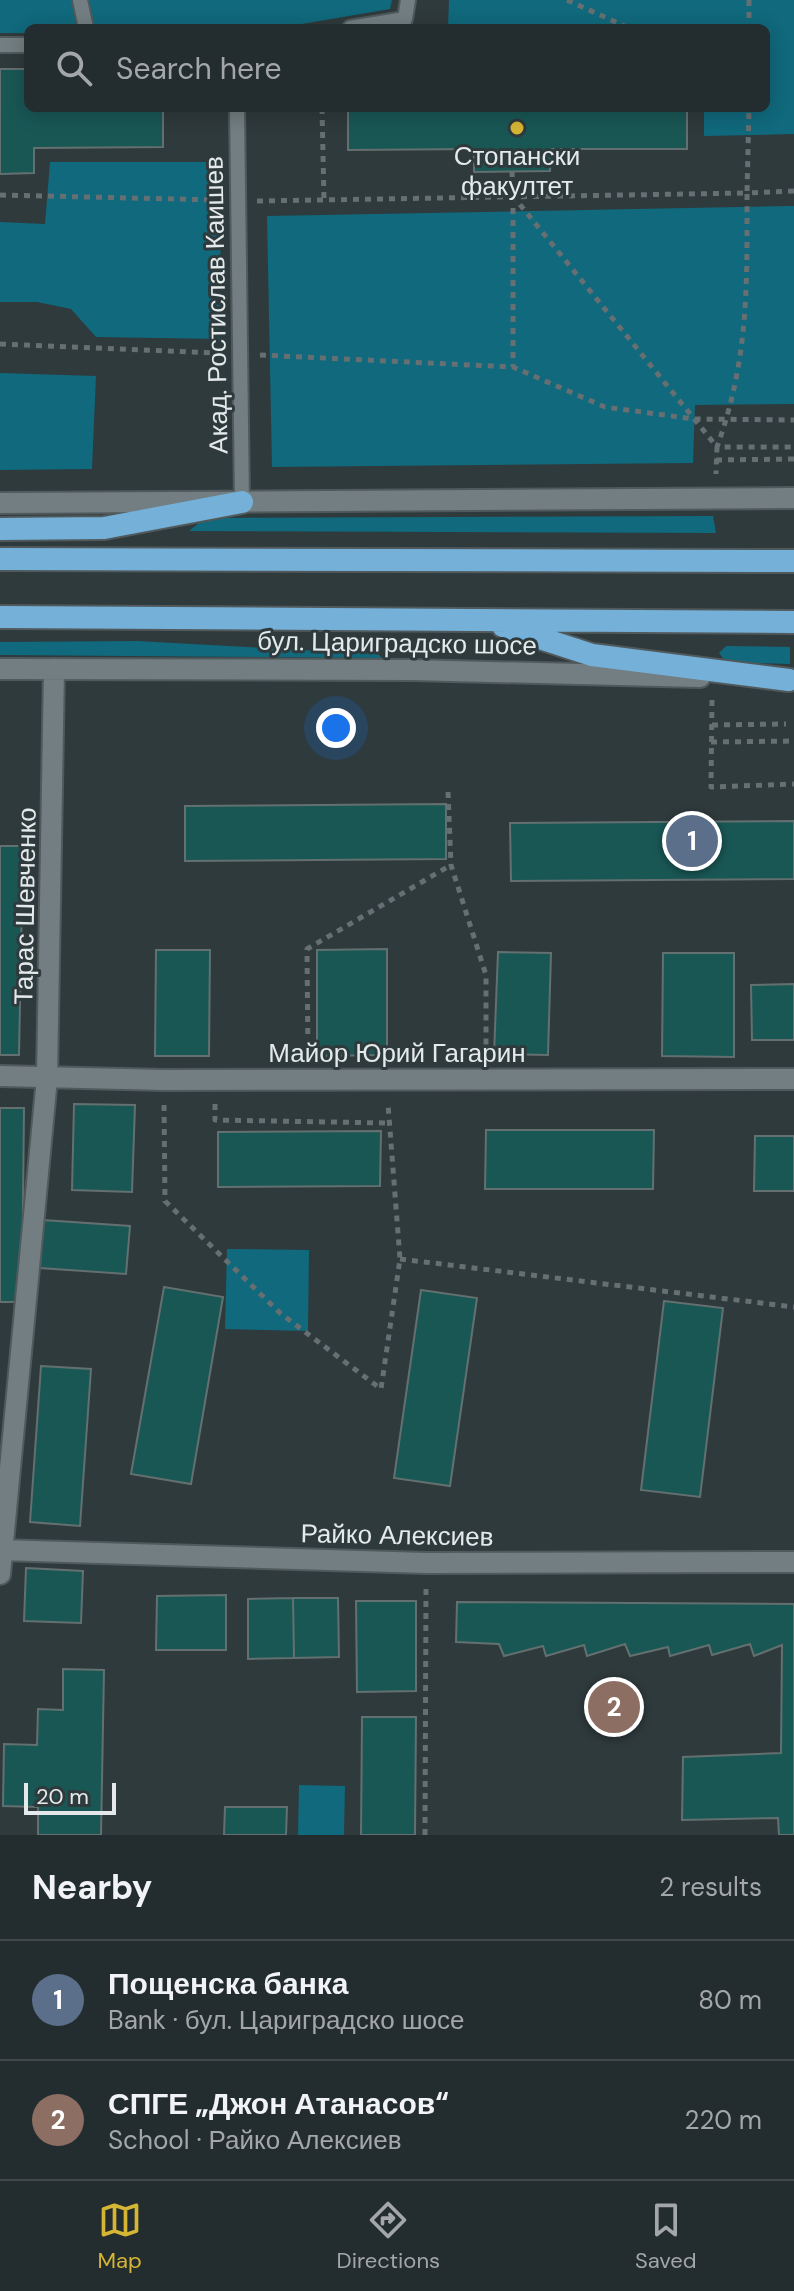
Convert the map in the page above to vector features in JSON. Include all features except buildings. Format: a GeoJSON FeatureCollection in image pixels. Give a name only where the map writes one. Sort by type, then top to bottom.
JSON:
{"type":"FeatureCollection","features":[{"type":"Feature","properties":{"kind":"highway"},"geometry":{"type":"LineString","coordinates":[[0,529],[104,528],[242,502]]}},
{"type":"Feature","properties":{"kind":"highway"},"geometry":{"type":"LineString","coordinates":[[0,559],[794,561]]}},
{"type":"Feature","properties":{"kind":"highway","name":"бул. Цариградско шосе"},"geometry":{"type":"LineString","coordinates":[[0,617],[794,622]]}},
{"type":"Feature","properties":{"kind":"highway"},"geometry":{"type":"LineString","coordinates":[[482,620],[592,655],[792,680]]}},
{"type":"Feature","properties":{"kind":"street"},"geometry":{"type":"LineString","coordinates":[[0,503],[794,498]]}},
{"type":"Feature","properties":{"kind":"street","name":"бул. Цариградско шосе"},"geometry":{"type":"LineString","coordinates":[[0,669],[411,670],[792,680]]}},
{"type":"Feature","properties":{"kind":"street","name":"Тарас Шевченко"},"geometry":{"type":"LineString","coordinates":[[0,1574],[47,1078],[54,669]]}},
{"type":"Feature","properties":{"kind":"street","name":"Майор Юрий Гагарин"},"geometry":{"type":"LineString","coordinates":[[0,1076],[164,1080],[794,1079]]}},
{"type":"Feature","properties":{"kind":"street","name":"Райко Алексиев"},"geometry":{"type":"LineString","coordinates":[[2,1550],[426,1563],[794,1562]]}},
{"type":"Feature","properties":{"kind":"lane"},"geometry":{"type":"LineString","coordinates":[[80,0],[85,24]]}},
{"type":"Feature","properties":{"kind":"lane"},"geometry":{"type":"LineString","coordinates":[[374,24],[405,19],[408,0]]}},
{"type":"Feature","properties":{"kind":"lane"},"geometry":{"type":"LineString","coordinates":[[0,45],[24,45]]}},
{"type":"Feature","properties":{"kind":"lane","name":"Акад. Ростислав Каишев"},"geometry":{"type":"LineString","coordinates":[[237,112],[242,502]]}},
{"type":"Feature","properties":{"kind":"path"},"geometry":{"type":"LineString","coordinates":[[567,0],[620,24]]}},
{"type":"Feature","properties":{"kind":"path"},"geometry":{"type":"LineString","coordinates":[[749,0],[749,24]]}},
{"type":"Feature","properties":{"kind":"path"},"geometry":{"type":"LineString","coordinates":[[322,112],[324,199]]}},
{"type":"Feature","properties":{"kind":"path"},"geometry":{"type":"LineString","coordinates":[[716,477],[717,447],[727,420],[746,334],[749,112]]}},
{"type":"Feature","properties":{"kind":"path"},"geometry":{"type":"LineString","coordinates":[[512,171],[513,367]]}},
{"type":"Feature","properties":{"kind":"path"},"geometry":{"type":"LineString","coordinates":[[0,195],[239,201],[794,191]]}},
{"type":"Feature","properties":{"kind":"path"},"geometry":{"type":"LineString","coordinates":[[513,196],[717,447]]}},
{"type":"Feature","properties":{"kind":"path"},"geometry":{"type":"LineString","coordinates":[[0,344],[513,367],[605,407],[694,419],[794,420]]}},
{"type":"Feature","properties":{"kind":"path"},"geometry":{"type":"LineString","coordinates":[[717,447],[794,447]]}},
{"type":"Feature","properties":{"kind":"path"},"geometry":{"type":"LineString","coordinates":[[716,460],[794,459]]}},
{"type":"Feature","properties":{"kind":"path"},"geometry":{"type":"LineString","coordinates":[[712,700],[711,787],[794,784]]}},
{"type":"Feature","properties":{"kind":"path"},"geometry":{"type":"LineString","coordinates":[[712,725],[786,724]]}},
{"type":"Feature","properties":{"kind":"path"},"geometry":{"type":"LineString","coordinates":[[711,742],[794,741]]}},
{"type":"Feature","properties":{"kind":"path"},"geometry":{"type":"LineString","coordinates":[[448,792],[451,865],[486,975],[486,1079]]}},
{"type":"Feature","properties":{"kind":"path"},"geometry":{"type":"LineString","coordinates":[[308,1078],[307,949],[451,865]]}},
{"type":"Feature","properties":{"kind":"path"},"geometry":{"type":"LineString","coordinates":[[214,1079],[215,1120],[388,1123]]}},
{"type":"Feature","properties":{"kind":"path"},"geometry":{"type":"LineString","coordinates":[[164,1080],[165,1201],[280,1313],[381,1389],[400,1259],[388,1123],[388,1079]]}},
{"type":"Feature","properties":{"kind":"path"},"geometry":{"type":"LineString","coordinates":[[400,1259],[794,1307]]}},
{"type":"Feature","properties":{"kind":"path"},"geometry":{"type":"LineString","coordinates":[[425,1835],[426,1563]]}},
{"type":"Feature","properties":{"kind":"shaded area"},"geometry":{"type":"Polygon","coordinates":[[[0,0],[392,0],[390,9],[302,24],[24,24],[24,33],[0,33],[0,0]]]}},
{"type":"Feature","properties":{"kind":"shaded area"},"geometry":{"type":"Polygon","coordinates":[[[449,0],[794,0],[794,134],[704,136],[704,112],[770,112],[770,24],[448,24],[449,0]]]}},
{"type":"Feature","properties":{"kind":"shaded area"},"geometry":{"type":"Polygon","coordinates":[[[50,162],[221,162],[220,339],[96,337],[71,309],[37,302],[0,302],[0,222],[45,224],[50,162]]]}},
{"type":"Feature","properties":{"kind":"shaded area"},"geometry":{"type":"Polygon","coordinates":[[[794,206],[794,404],[695,405],[693,463],[272,467],[267,216],[794,206]]]}},
{"type":"Feature","properties":{"kind":"shaded area"},"geometry":{"type":"Polygon","coordinates":[[[0,373],[96,376],[92,469],[0,470],[0,373]]]}},
{"type":"Feature","properties":{"kind":"shaded area"},"geometry":{"type":"Polygon","coordinates":[[[713,516],[716,533],[189,531],[199,523],[223,518],[713,516]]]}},
{"type":"Feature","properties":{"kind":"shaded area"},"geometry":{"type":"Polygon","coordinates":[[[137,641],[378,654],[382,658],[0,655],[0,642],[137,641]]]}},
{"type":"Feature","properties":{"kind":"shaded area"},"geometry":{"type":"Polygon","coordinates":[[[726,646],[790,647],[790,664],[726,662],[719,653],[726,646]]]}},
{"type":"Feature","properties":{"kind":"shaded area"},"geometry":{"type":"Polygon","coordinates":[[[227,1249],[309,1250],[308,1331],[225,1329],[227,1249]]]}},
{"type":"Feature","properties":{"kind":"shaded area"},"geometry":{"type":"Polygon","coordinates":[[[299,1785],[345,1786],[344,1835],[298,1835],[299,1785]]]}},
{"type":"Feature","properties":{"kind":"place","name":"Стопански факултет"},"geometry":{"type":"Point","coordinates":[517,128]}},
{"type":"Feature","properties":{"kind":"place","name":"Пощенска банка"},"geometry":{"type":"Point","coordinates":[692,841]}},
{"type":"Feature","properties":{"kind":"place","name":"СПГЕ „Джон Атанасов“"},"geometry":{"type":"Point","coordinates":[614,1707]}}]}
